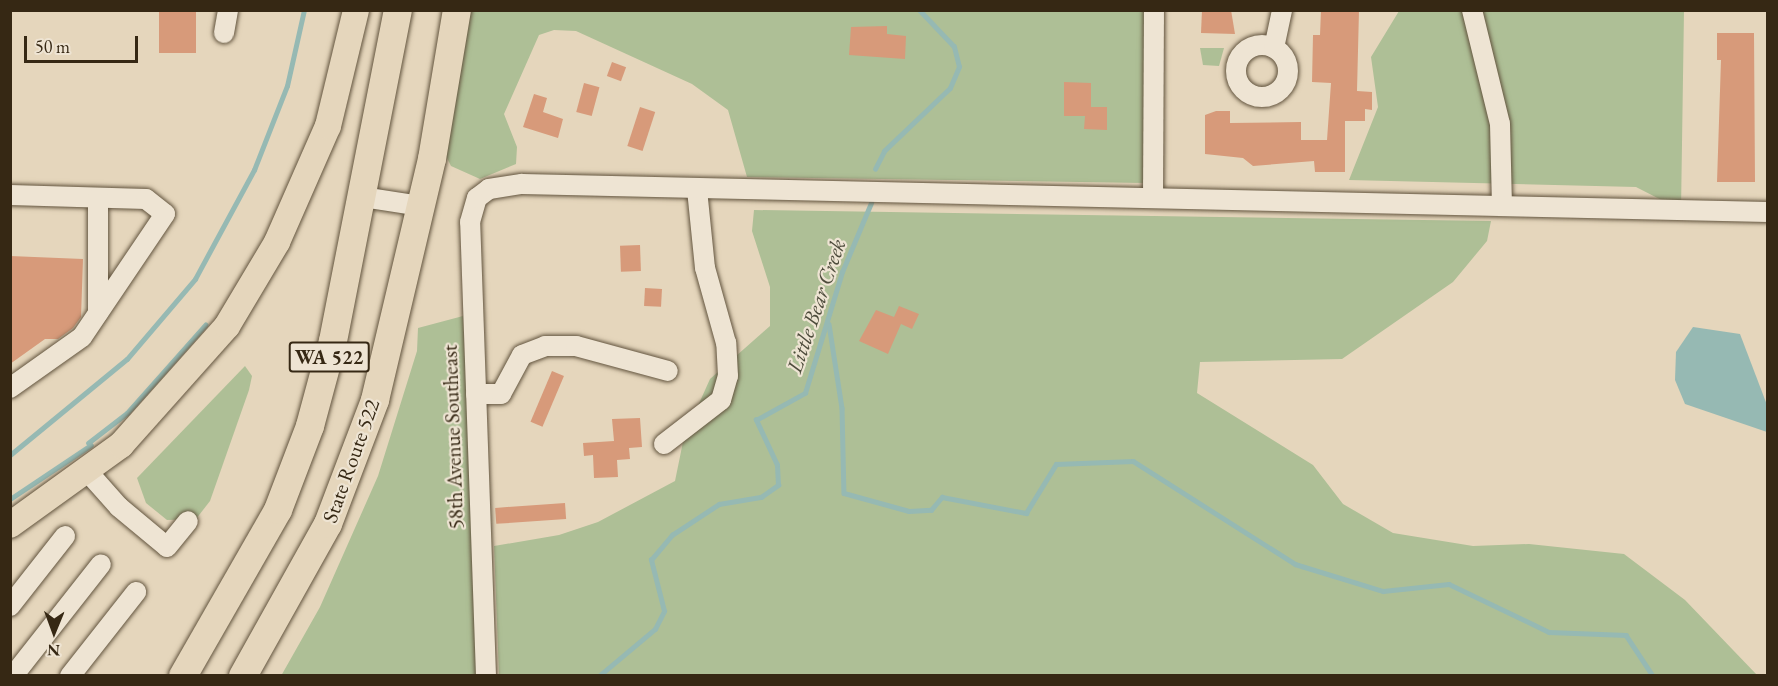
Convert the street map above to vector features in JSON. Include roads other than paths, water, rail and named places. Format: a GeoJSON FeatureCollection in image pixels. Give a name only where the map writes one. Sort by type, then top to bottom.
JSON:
{"type":"FeatureCollection","features":[{"type":"Feature","properties":{"kind":"highway","name":"WA 522"},"geometry":{"type":"LineString","coordinates":[[183,675],[273,520],[310,426],[362,197],[398,10]]}},
{"type":"Feature","properties":{"kind":"highway","name":"State Route 522"},"geometry":{"type":"LineString","coordinates":[[243,675],[328,524],[375,400],[432,159],[458,10]]}},
{"type":"Feature","properties":{"kind":"main road"},"geometry":{"type":"LineString","coordinates":[[10,525],[87,471],[167,399],[227,326],[277,242],[328,126],[356,10]]}},
{"type":"Feature","properties":{"kind":"street"},"geometry":{"type":"LineString","coordinates":[[224,33],[228,10]]}},
{"type":"Feature","properties":{"kind":"street"},"geometry":{"type":"LineString","coordinates":[[1154,10],[1154,198]]}},
{"type":"Feature","properties":{"kind":"street"},"geometry":{"type":"LineString","coordinates":[[1274,48],[1282,10]]}},
{"type":"Feature","properties":{"kind":"street"},"geometry":{"type":"LineString","coordinates":[[1472,10],[1500,124],[1502,205]]}},
{"type":"Feature","properties":{"kind":"street","name":"58th Avenue Southeast"},"geometry":{"type":"LineString","coordinates":[[486,675],[470,222],[477,198],[505,185],[697,189]]}},
{"type":"Feature","properties":{"kind":"street"},"geometry":{"type":"LineString","coordinates":[[664,444],[720,400],[728,376],[726,343],[705,268],[697,189],[1767,212]]}},
{"type":"Feature","properties":{"kind":"street"},"geometry":{"type":"LineString","coordinates":[[10,195],[146,199],[165,214],[82,337],[10,388]]}},
{"type":"Feature","properties":{"kind":"street"},"geometry":{"type":"LineString","coordinates":[[362,197],[421,206]]}},
{"type":"Feature","properties":{"kind":"street"},"geometry":{"type":"LineString","coordinates":[[98,198],[98,313]]}},
{"type":"Feature","properties":{"kind":"street"},"geometry":{"type":"LineString","coordinates":[[476,394],[501,394],[522,355],[545,346],[576,346],[668,372]]}},
{"type":"Feature","properties":{"kind":"street"},"geometry":{"type":"LineString","coordinates":[[87,471],[119,507],[168,547],[188,521]]}},
{"type":"Feature","properties":{"kind":"street"},"geometry":{"type":"LineString","coordinates":[[11,604],[65,537]]}},
{"type":"Feature","properties":{"kind":"street"},"geometry":{"type":"LineString","coordinates":[[13,675],[101,564]]}},
{"type":"Feature","properties":{"kind":"street"},"geometry":{"type":"LineString","coordinates":[[70,675],[136,592]]}},
{"type":"Feature","properties":{"kind":"water"},"geometry":{"type":"Polygon","coordinates":[[[1693,327],[1740,334],[1767,405],[1767,432],[1685,404],[1675,380],[1676,352],[1693,327]]]}},
{"type":"Feature","properties":{"kind":"waterway"},"geometry":{"type":"LineString","coordinates":[[10,455],[127,359],[195,279],[254,170],[287,86],[304,10]]}},
{"type":"Feature","properties":{"kind":"waterway","name":"Little Bear Creek"},"geometry":{"type":"LineString","coordinates":[[875,169],[884,151],[950,88],[959,67],[954,47],[919,10]]}},
{"type":"Feature","properties":{"kind":"waterway","name":"Little Bear Creek"},"geometry":{"type":"LineString","coordinates":[[599,676],[655,629],[664,611],[651,560],[672,535],[719,504],[761,497],[778,485],[777,465],[756,420],[805,393],[842,272],[871,203]]}},
{"type":"Feature","properties":{"kind":"waterway"},"geometry":{"type":"LineString","coordinates":[[829,324],[842,408],[844,493],[909,511],[931,510],[942,497],[1026,513],[1056,464],[1133,461],[1295,564],[1383,591],[1449,584],[1549,632],[1626,635],[1653,676]]}},
{"type":"Feature","properties":{"kind":"waterway"},"geometry":{"type":"LineString","coordinates":[[88,443],[127,413],[205,325]]}},
{"type":"Feature","properties":{"kind":"waterway"},"geometry":{"type":"LineString","coordinates":[[10,499],[91,445]]}}]}
